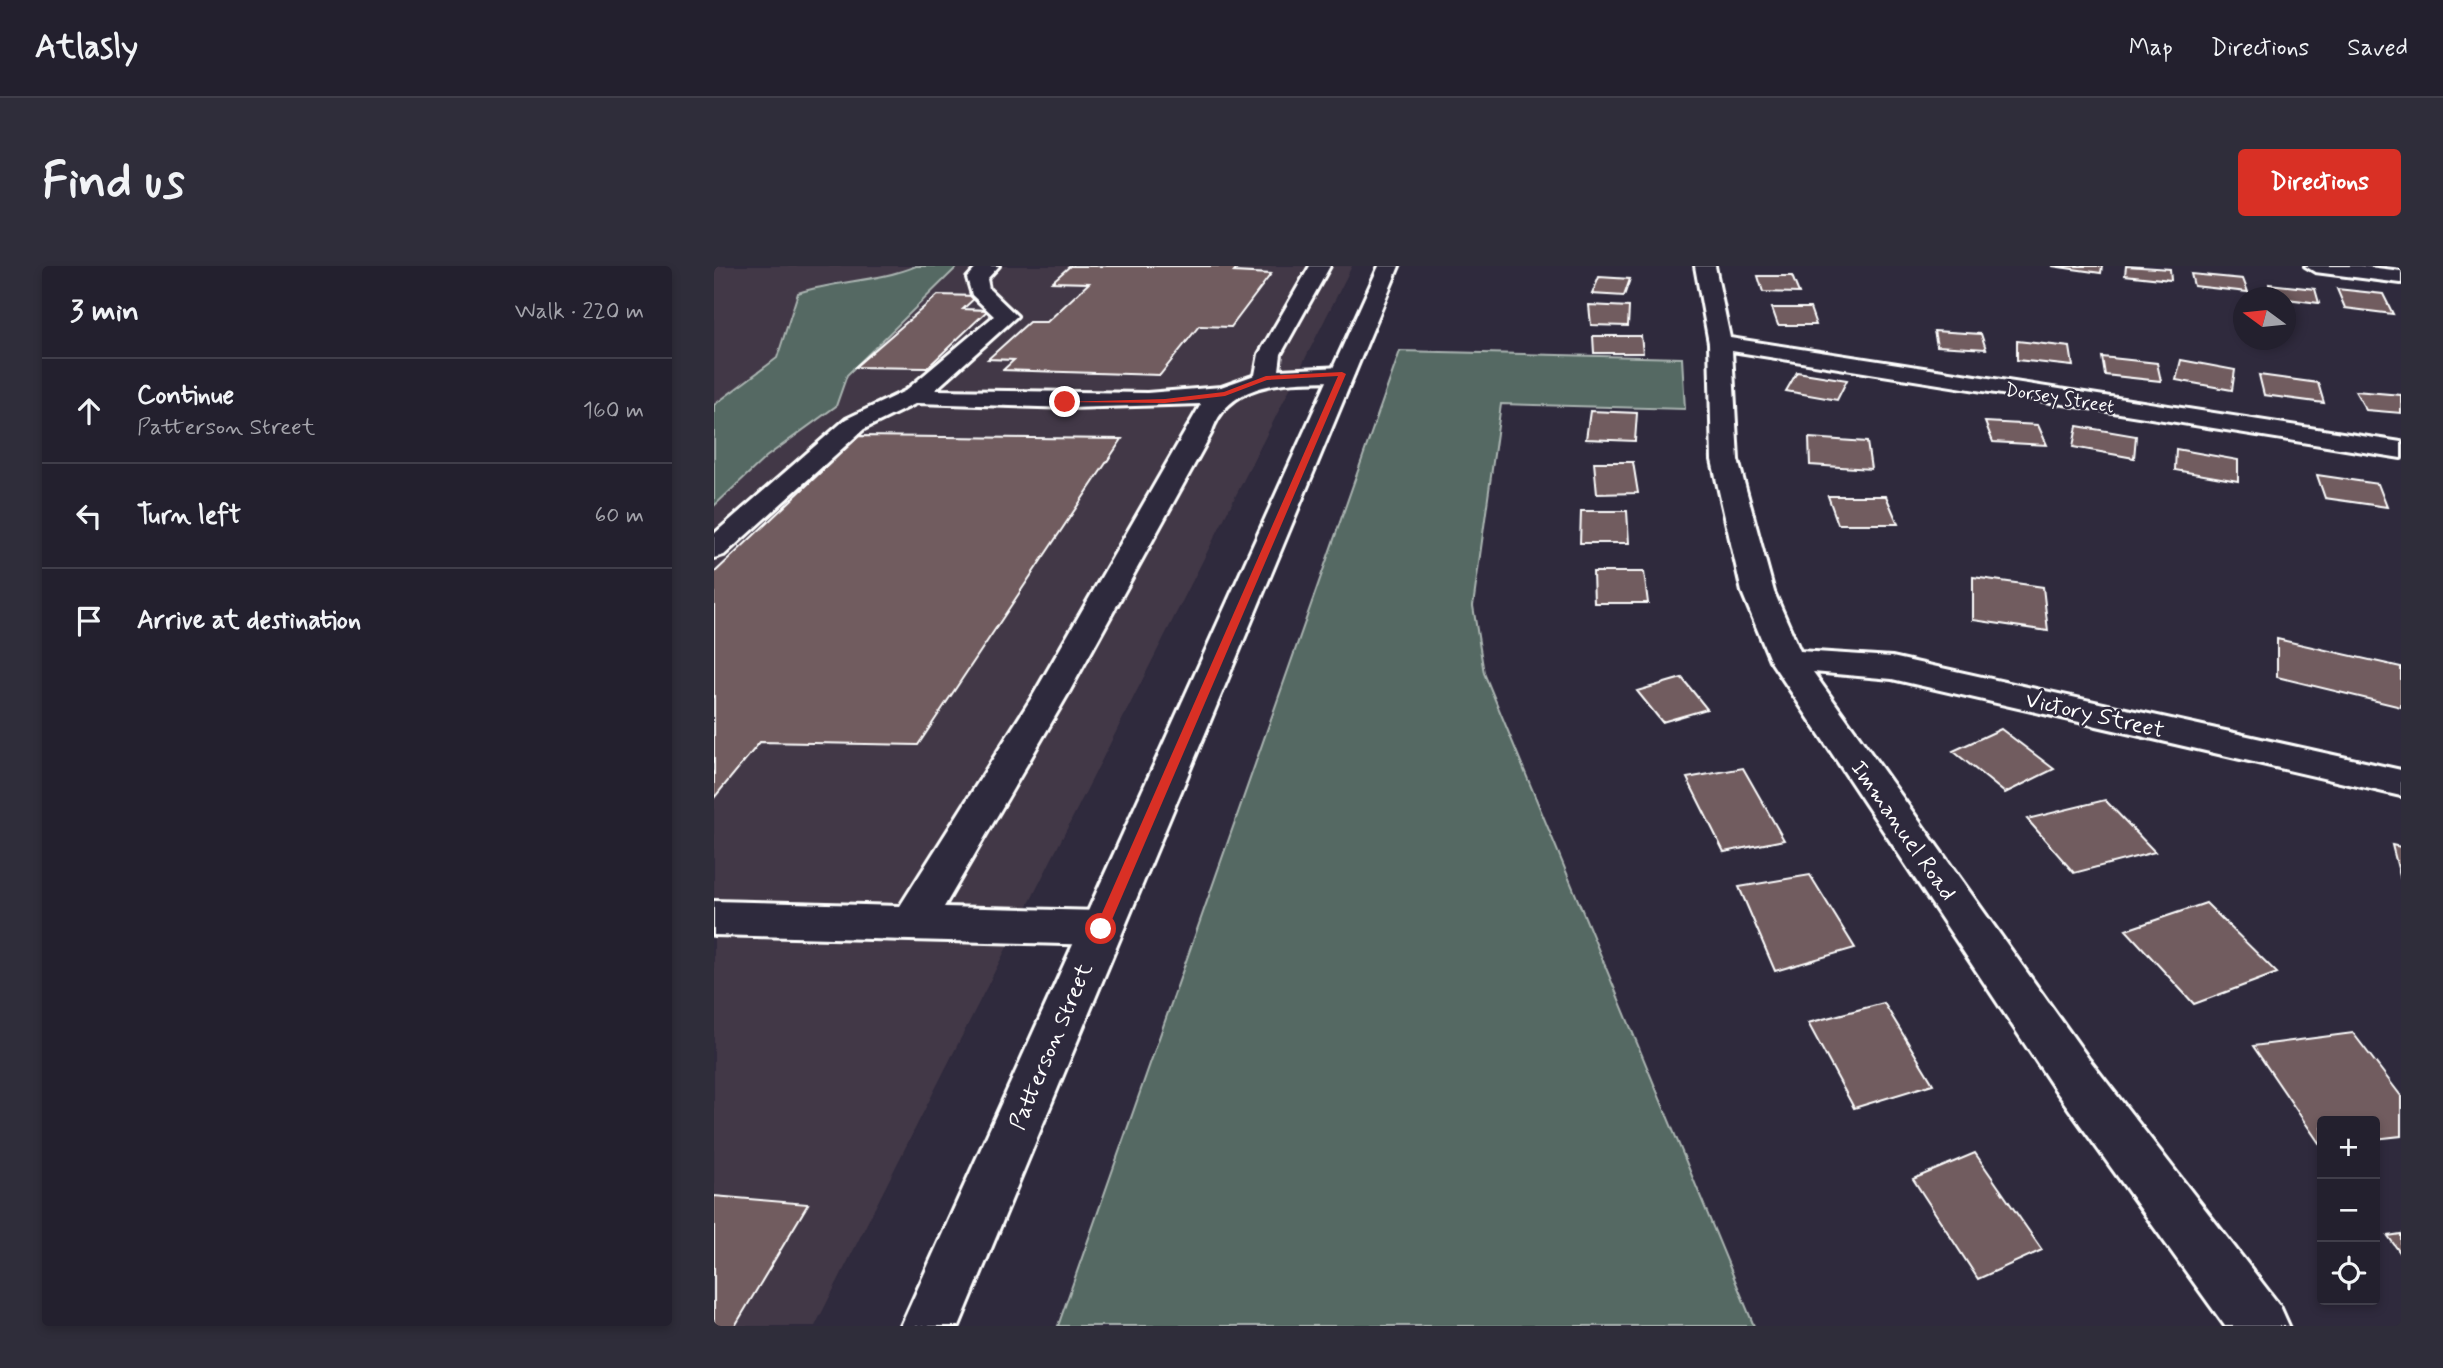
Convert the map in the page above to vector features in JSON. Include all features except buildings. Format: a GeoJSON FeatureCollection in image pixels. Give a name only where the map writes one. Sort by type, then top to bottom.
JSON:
{"type":"FeatureCollection","features":[{"type":"Feature","properties":{"kind":"street"},"geometry":{"type":"LineString","coordinates":[[714,549],[855,424],[913,396],[1006,316],[979,291],[977,278],[989,266]]}},
{"type":"Feature","properties":{"kind":"street"},"geometry":{"type":"LineString","coordinates":[[1266,378],[1270,354],[1320,266]]}},
{"type":"Feature","properties":{"kind":"street","name":"Patterson Street"},"geometry":{"type":"LineString","coordinates":[[930,1326],[1389,266]]}},
{"type":"Feature","properties":{"kind":"street","name":"Immanuel Road"},"geometry":{"type":"LineString","coordinates":[[1705,266],[1720,343],[1726,460],[1758,592],[1787,660],[2071,1073],[2260,1326]]}},
{"type":"Feature","properties":{"kind":"street"},"geometry":{"type":"LineString","coordinates":[[2315,266],[2401,276]]}},
{"type":"Feature","properties":{"kind":"street","name":"Dorsey Street"},"geometry":{"type":"LineString","coordinates":[[1720,343],[2401,450]]}},
{"type":"Feature","properties":{"kind":"street"},"geometry":{"type":"LineString","coordinates":[[913,396],[1065,402],[1165,401],[1225,394],[1266,378],[1342,374]]}},
{"type":"Feature","properties":{"kind":"street"},"geometry":{"type":"LineString","coordinates":[[912,923],[1051,694],[1198,434],[1207,411],[1225,394]]}},
{"type":"Feature","properties":{"kind":"street","name":"Victory Street"},"geometry":{"type":"LineString","coordinates":[[1787,660],[1892,668],[2401,783]]}},
{"type":"Feature","properties":{"kind":"street"},"geometry":{"type":"LineString","coordinates":[[714,918],[1101,929]]}},
{"type":"Feature","properties":{"kind":"shaded area"},"geometry":{"type":"Polygon","coordinates":[[[714,266],[916,266],[890,277],[831,283],[798,293],[777,358],[714,405],[714,266]]]}},
{"type":"Feature","properties":{"kind":"shaded area"},"geometry":{"type":"Polygon","coordinates":[[[958,266],[1352,266],[815,1326],[714,1326],[714,506],[766,457],[836,406],[847,375],[958,266]]]}},
{"type":"Feature","properties":{"kind":"green space"},"geometry":{"type":"Polygon","coordinates":[[[916,266],[958,266],[847,375],[836,406],[766,457],[714,506],[714,405],[777,358],[798,293],[887,275],[916,266]]]}},
{"type":"Feature","properties":{"kind":"green space"},"geometry":{"type":"Polygon","coordinates":[[[1400,351],[1682,358],[1685,409],[1501,404],[1473,606],[1484,673],[1754,1326],[1058,1326],[1400,351]]]}},
{"type":"Feature","properties":{"kind":"route"},"geometry":{"type":"LineString","coordinates":[[1065,402],[1165,401],[1225,394],[1266,378],[1342,374],[1101,929]]}}]}
